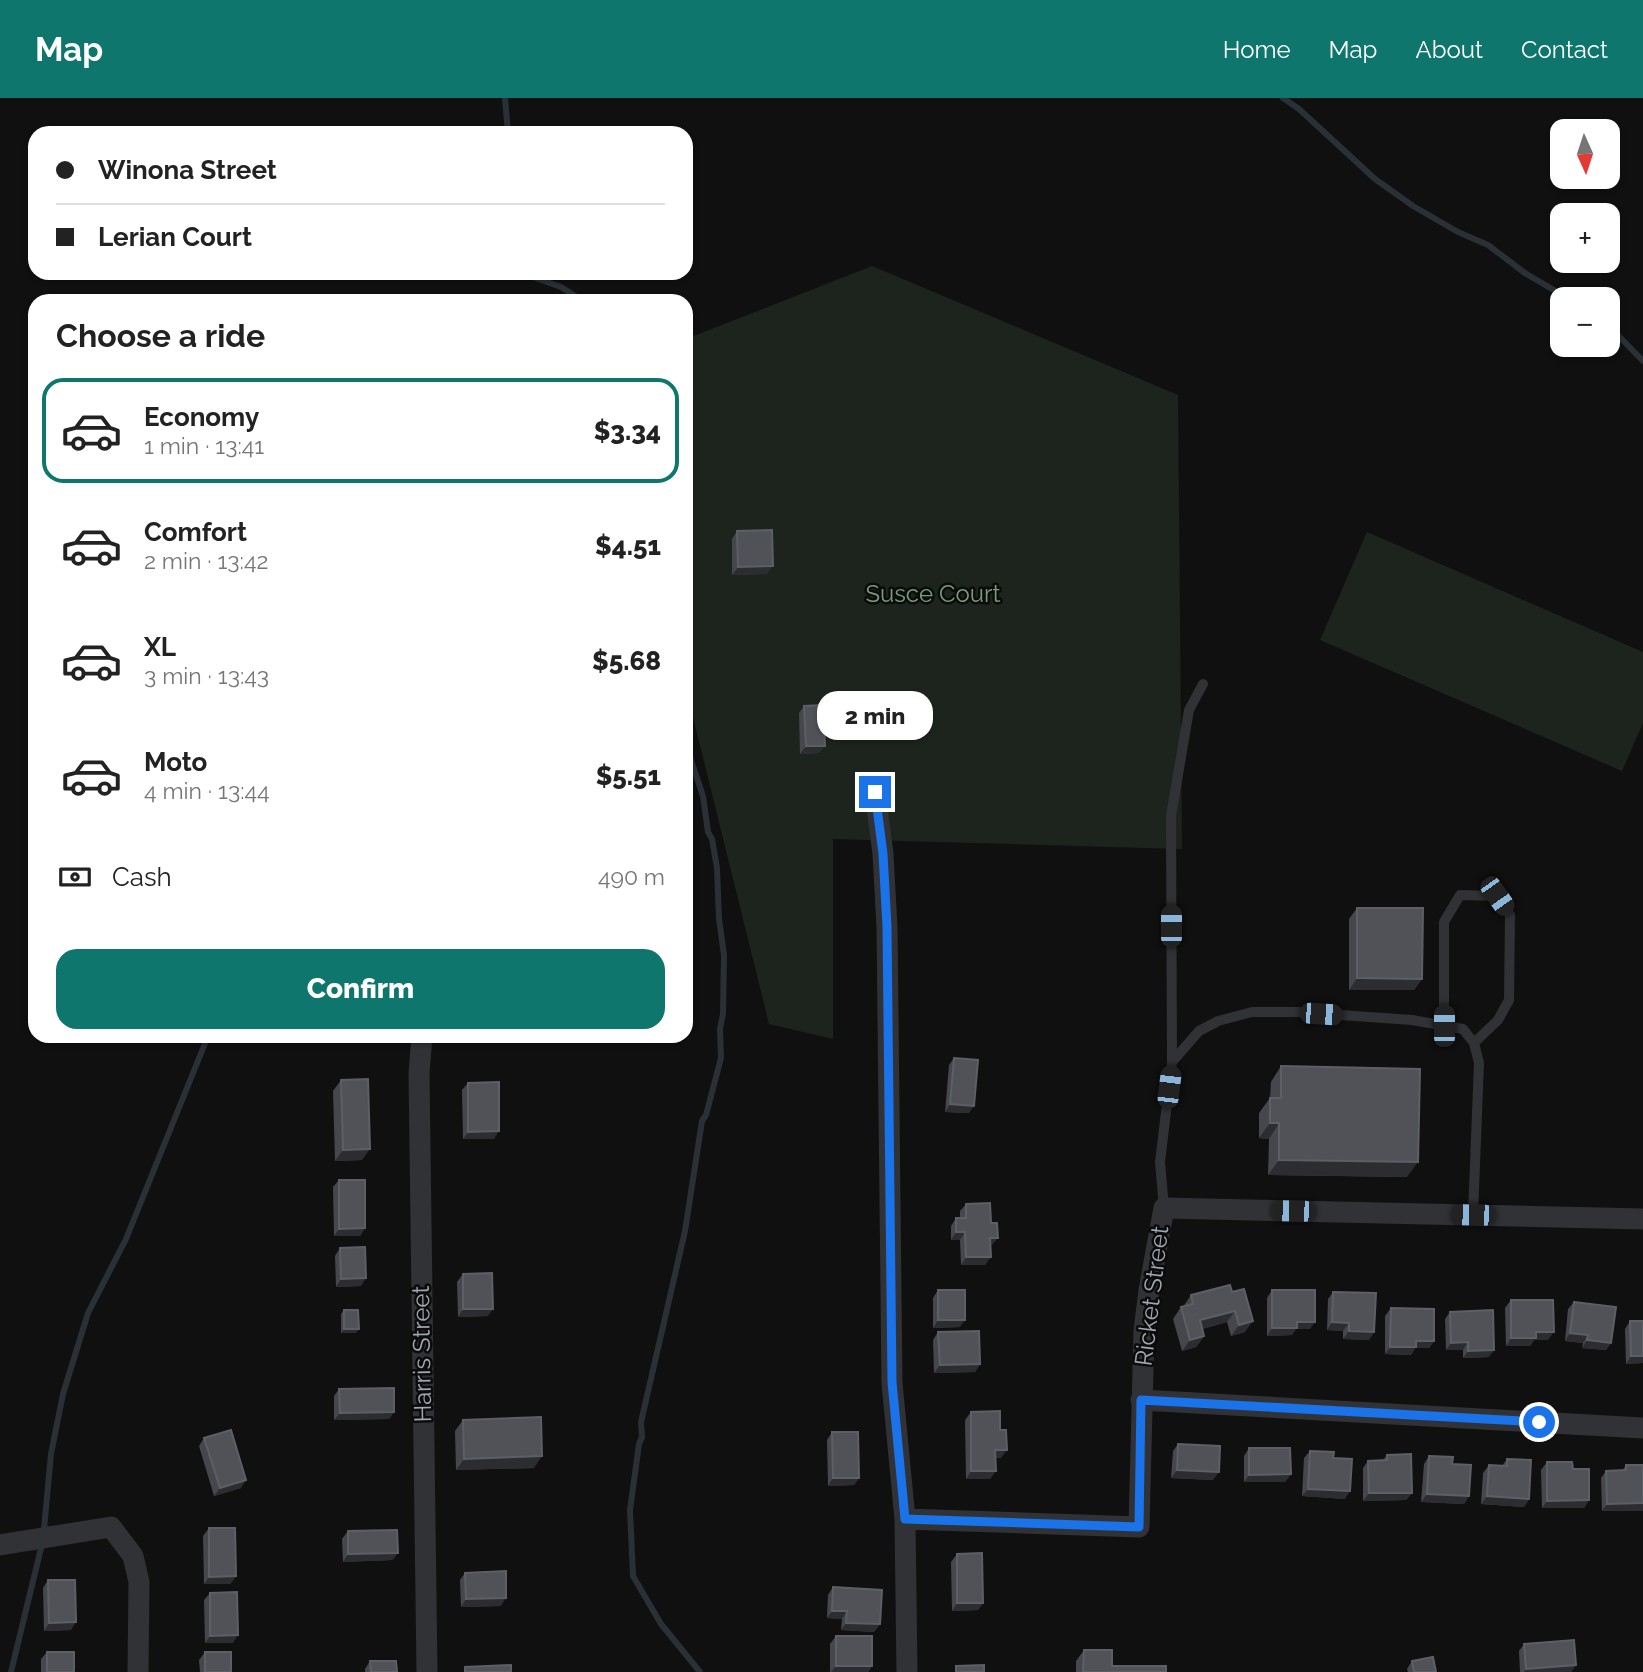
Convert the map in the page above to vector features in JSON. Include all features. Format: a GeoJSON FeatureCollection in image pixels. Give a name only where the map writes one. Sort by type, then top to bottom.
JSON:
{"type":"FeatureCollection","features":[{"type":"Feature","properties":{"kind":"street"},"geometry":{"type":"LineString","coordinates":[[875,792],[883,854],[887,927],[892,1382],[905,1519],[907,1672]]}},
{"type":"Feature","properties":{"kind":"street","name":"Harris Street"},"geometry":{"type":"LineString","coordinates":[[421,1043],[419,1073],[427,1672]]}},
{"type":"Feature","properties":{"kind":"street","name":"Ricket Street"},"geometry":{"type":"LineString","coordinates":[[905,1519],[1139,1527],[1141,1400],[1149,1290],[1164,1208],[1643,1219]]}},
{"type":"Feature","properties":{"kind":"street"},"geometry":{"type":"LineString","coordinates":[[1141,1400],[1643,1428]]}},
{"type":"Feature","properties":{"kind":"street"},"geometry":{"type":"LineString","coordinates":[[0,1545],[111,1527],[133,1556],[139,1582],[138,1672]]}},
{"type":"Feature","properties":{"kind":"lane"},"geometry":{"type":"LineString","coordinates":[[1164,1208],[1160,1162],[1172,1062],[1171,816],[1189,710],[1203,684]]}},
{"type":"Feature","properties":{"kind":"lane"},"geometry":{"type":"LineString","coordinates":[[1444,1026],[1444,922],[1460,895],[1497,896],[1510,915],[1509,1000],[1498,1020],[1474,1043]]}},
{"type":"Feature","properties":{"kind":"lane"},"geometry":{"type":"LineString","coordinates":[[1172,1062],[1199,1031],[1218,1021],[1252,1012],[1298,1012],[1412,1020],[1463,1028],[1474,1043],[1479,1063],[1473,1215]]}},
{"type":"Feature","properties":{"kind":"green space","name":"Susce Court"},"geometry":{"type":"Polygon","coordinates":[[[872,266],[1178,395],[1182,849],[833,839],[833,1039],[769,1024],[693,717],[693,336],[872,266]]]}},
{"type":"Feature","properties":{"kind":"green space"},"geometry":{"type":"Polygon","coordinates":[[[1367,532],[1643,652],[1643,723],[1622,771],[1320,640],[1367,532]]]}},
{"type":"Feature","properties":{"kind":"building"},"geometry":{"type":"Polygon","coordinates":[[[772,530],[773,566],[738,567],[737,531],[772,530]]]}},
{"type":"Feature","properties":{"kind":"building"},"geometry":{"type":"Polygon","coordinates":[[[823,705],[825,746],[806,746],[804,706],[823,705]]]}},
{"type":"Feature","properties":{"kind":"building"},"geometry":{"type":"Polygon","coordinates":[[[1357,908],[1423,908],[1422,979],[1357,978],[1357,908]]]}},
{"type":"Feature","properties":{"kind":"building"},"geometry":{"type":"Polygon","coordinates":[[[954,1058],[978,1060],[974,1106],[950,1104],[954,1058]]]}},
{"type":"Feature","properties":{"kind":"building"},"geometry":{"type":"Polygon","coordinates":[[[1281,1066],[1420,1069],[1418,1162],[1279,1160],[1279,1123],[1270,1123],[1270,1098],[1281,1098],[1281,1066]]]}},
{"type":"Feature","properties":{"kind":"building"},"geometry":{"type":"Polygon","coordinates":[[[368,1079],[370,1149],[343,1150],[341,1080],[368,1079]]]}},
{"type":"Feature","properties":{"kind":"building"},"geometry":{"type":"Polygon","coordinates":[[[499,1082],[499,1131],[468,1132],[468,1083],[499,1082]]]}},
{"type":"Feature","properties":{"kind":"building"},"geometry":{"type":"Polygon","coordinates":[[[339,1180],[365,1180],[365,1228],[339,1229],[339,1180]]]}},
{"type":"Feature","properties":{"kind":"building"},"geometry":{"type":"Polygon","coordinates":[[[990,1203],[991,1223],[997,1223],[998,1238],[990,1238],[991,1257],[966,1257],[965,1232],[956,1232],[956,1218],[966,1218],[966,1204],[990,1203]]]}},
{"type":"Feature","properties":{"kind":"building"},"geometry":{"type":"Polygon","coordinates":[[[365,1247],[366,1278],[341,1279],[340,1248],[365,1247]]]}},
{"type":"Feature","properties":{"kind":"building"},"geometry":{"type":"Polygon","coordinates":[[[492,1273],[493,1309],[463,1309],[463,1274],[492,1273]]]}},
{"type":"Feature","properties":{"kind":"building"},"geometry":{"type":"Polygon","coordinates":[[[1230,1285],[1232,1292],[1244,1289],[1253,1321],[1239,1325],[1235,1311],[1200,1320],[1204,1336],[1190,1340],[1181,1307],[1193,1304],[1191,1295],[1230,1285]]]}},
{"type":"Feature","properties":{"kind":"building"},"geometry":{"type":"Polygon","coordinates":[[[938,1290],[965,1290],[965,1320],[938,1320],[938,1290]]]}},
{"type":"Feature","properties":{"kind":"building"},"geometry":{"type":"Polygon","coordinates":[[[1272,1290],[1315,1290],[1315,1322],[1297,1322],[1297,1328],[1272,1328],[1272,1290]]]}},
{"type":"Feature","properties":{"kind":"building"},"geometry":{"type":"Polygon","coordinates":[[[1333,1292],[1376,1293],[1374,1332],[1349,1331],[1349,1323],[1332,1322],[1333,1292]]]}},
{"type":"Feature","properties":{"kind":"building"},"geometry":{"type":"Polygon","coordinates":[[[1511,1300],[1553,1300],[1554,1332],[1536,1332],[1536,1338],[1511,1338],[1511,1300]]]}},
{"type":"Feature","properties":{"kind":"building"},"geometry":{"type":"Polygon","coordinates":[[[1574,1302],[1616,1307],[1611,1343],[1587,1340],[1588,1335],[1570,1333],[1574,1302]]]}},
{"type":"Feature","properties":{"kind":"building"},"geometry":{"type":"Polygon","coordinates":[[[1391,1308],[1434,1309],[1434,1341],[1416,1341],[1416,1347],[1390,1347],[1391,1308]]]}},
{"type":"Feature","properties":{"kind":"building"},"geometry":{"type":"Polygon","coordinates":[[[344,1310],[358,1310],[359,1329],[344,1329],[344,1310]]]}},
{"type":"Feature","properties":{"kind":"building"},"geometry":{"type":"Polygon","coordinates":[[[1493,1310],[1494,1350],[1468,1351],[1468,1342],[1451,1343],[1450,1312],[1493,1310]]]}},
{"type":"Feature","properties":{"kind":"building"},"geometry":{"type":"Polygon","coordinates":[[[1630,1321],[1643,1321],[1643,1356],[1631,1356],[1630,1321]]]}},
{"type":"Feature","properties":{"kind":"building"},"geometry":{"type":"Polygon","coordinates":[[[979,1331],[980,1364],[940,1365],[938,1332],[979,1331]]]}},
{"type":"Feature","properties":{"kind":"building"},"geometry":{"type":"Polygon","coordinates":[[[394,1388],[394,1412],[340,1413],[339,1389],[394,1388]]]}},
{"type":"Feature","properties":{"kind":"building"},"geometry":{"type":"Polygon","coordinates":[[[1000,1411],[1000,1430],[1006,1430],[1007,1450],[995,1450],[996,1471],[971,1471],[971,1412],[1000,1411]]]}},
{"type":"Feature","properties":{"kind":"building"},"geometry":{"type":"Polygon","coordinates":[[[541,1417],[542,1456],[464,1459],[463,1420],[541,1417]]]}},
{"type":"Feature","properties":{"kind":"building"},"geometry":{"type":"Polygon","coordinates":[[[231,1430],[246,1480],[220,1488],[204,1438],[231,1430]]]}},
{"type":"Feature","properties":{"kind":"building"},"geometry":{"type":"Polygon","coordinates":[[[832,1432],[858,1432],[859,1478],[833,1478],[832,1432]]]}},
{"type":"Feature","properties":{"kind":"building"},"geometry":{"type":"Polygon","coordinates":[[[1178,1444],[1220,1446],[1219,1472],[1177,1470],[1178,1444]]]}},
{"type":"Feature","properties":{"kind":"building"},"geometry":{"type":"Polygon","coordinates":[[[1249,1448],[1290,1448],[1291,1474],[1249,1475],[1249,1448]]]}},
{"type":"Feature","properties":{"kind":"building"},"geometry":{"type":"Polygon","coordinates":[[[1310,1451],[1334,1452],[1333,1458],[1352,1459],[1350,1491],[1308,1489],[1310,1451]]]}},
{"type":"Feature","properties":{"kind":"building"},"geometry":{"type":"Polygon","coordinates":[[[1411,1454],[1412,1493],[1369,1493],[1368,1461],[1387,1460],[1387,1455],[1411,1454]]]}},
{"type":"Feature","properties":{"kind":"building"},"geometry":{"type":"Polygon","coordinates":[[[1429,1456],[1453,1457],[1452,1464],[1471,1465],[1469,1496],[1427,1494],[1429,1456]]]}},
{"type":"Feature","properties":{"kind":"building"},"geometry":{"type":"Polygon","coordinates":[[[1507,1459],[1531,1460],[1529,1499],[1487,1496],[1489,1465],[1507,1466],[1507,1459]]]}},
{"type":"Feature","properties":{"kind":"building"},"geometry":{"type":"Polygon","coordinates":[[[1547,1462],[1572,1462],[1573,1469],[1589,1469],[1589,1500],[1547,1501],[1547,1462]]]}},
{"type":"Feature","properties":{"kind":"building"},"geometry":{"type":"Polygon","coordinates":[[[1626,1465],[1643,1465],[1643,1503],[1607,1504],[1606,1471],[1626,1470],[1626,1465]]]}},
{"type":"Feature","properties":{"kind":"building"},"geometry":{"type":"Polygon","coordinates":[[[209,1528],[235,1528],[236,1576],[209,1577],[209,1528]]]}},
{"type":"Feature","properties":{"kind":"building"},"geometry":{"type":"Polygon","coordinates":[[[397,1530],[398,1553],[348,1554],[348,1531],[397,1530]]]}},
{"type":"Feature","properties":{"kind":"building"},"geometry":{"type":"Polygon","coordinates":[[[982,1553],[983,1603],[957,1603],[957,1554],[982,1553]]]}},
{"type":"Feature","properties":{"kind":"building"},"geometry":{"type":"Polygon","coordinates":[[[506,1571],[506,1598],[466,1599],[465,1573],[506,1571]]]}},
{"type":"Feature","properties":{"kind":"building"},"geometry":{"type":"Polygon","coordinates":[[[48,1580],[75,1580],[76,1622],[49,1623],[48,1580]]]}},
{"type":"Feature","properties":{"kind":"building"},"geometry":{"type":"Polygon","coordinates":[[[833,1587],[882,1590],[880,1624],[846,1623],[847,1611],[832,1611],[833,1587]]]}},
{"type":"Feature","properties":{"kind":"building"},"geometry":{"type":"Polygon","coordinates":[[[237,1592],[238,1635],[210,1636],[210,1593],[237,1592]]]}},
{"type":"Feature","properties":{"kind":"building"},"geometry":{"type":"Polygon","coordinates":[[[836,1636],[872,1636],[872,1666],[836,1666],[836,1636]]]}},
{"type":"Feature","properties":{"kind":"building"},"geometry":{"type":"Polygon","coordinates":[[[1574,1640],[1576,1665],[1526,1669],[1524,1644],[1574,1640]]]}},
{"type":"Feature","properties":{"kind":"building"},"geometry":{"type":"Polygon","coordinates":[[[1084,1650],[1112,1650],[1112,1666],[1166,1666],[1166,1672],[1083,1672],[1084,1650]]]}},
{"type":"Feature","properties":{"kind":"building"},"geometry":{"type":"Polygon","coordinates":[[[47,1652],[74,1652],[74,1672],[47,1672],[47,1652]]]}},
{"type":"Feature","properties":{"kind":"building"},"geometry":{"type":"Polygon","coordinates":[[[205,1652],[231,1652],[231,1672],[205,1672],[205,1652]]]}},
{"type":"Feature","properties":{"kind":"building"},"geometry":{"type":"Polygon","coordinates":[[[1433,1657],[1436,1672],[1414,1672],[1412,1661],[1433,1657]]]}},
{"type":"Feature","properties":{"kind":"building"},"geometry":{"type":"Polygon","coordinates":[[[370,1661],[396,1661],[397,1672],[371,1672],[370,1661]]]}},
{"type":"Feature","properties":{"kind":"building"},"geometry":{"type":"Polygon","coordinates":[[[511,1665],[511,1672],[465,1672],[465,1667],[511,1665]]]}},
{"type":"Feature","properties":{"kind":"building"},"geometry":{"type":"Polygon","coordinates":[[[984,1665],[984,1672],[956,1672],[956,1666],[984,1665]]]}},
{"type":"Feature","properties":{"kind":"waterway"},"geometry":{"type":"LineString","coordinates":[[505,98],[507,126]]}},
{"type":"Feature","properties":{"kind":"waterway"},"geometry":{"type":"LineString","coordinates":[[1283,98],[1299,109],[1375,179],[1413,206],[1458,232],[1488,245],[1550,288]]}},
{"type":"Feature","properties":{"kind":"waterway"},"geometry":{"type":"LineString","coordinates":[[541,280],[572,294]]}},
{"type":"Feature","properties":{"kind":"waterway"},"geometry":{"type":"LineString","coordinates":[[1620,337],[1643,361]]}},
{"type":"Feature","properties":{"kind":"waterway"},"geometry":{"type":"LineString","coordinates":[[693,766],[703,796],[717,868],[724,955],[721,1058],[702,1121],[685,1231],[641,1422],[642,1437],[630,1510],[633,1576],[661,1624],[700,1672]]}},
{"type":"Feature","properties":{"kind":"waterway"},"geometry":{"type":"LineString","coordinates":[[11,1672],[43,1540],[51,1454],[63,1394],[88,1313],[126,1239],[205,1043]]}},
{"type":"Feature","properties":{"kind":"route"},"geometry":{"type":"LineString","coordinates":[[875,792],[883,854],[887,927],[892,1382],[905,1519],[1139,1527],[1141,1400],[1539,1422]]}}]}
